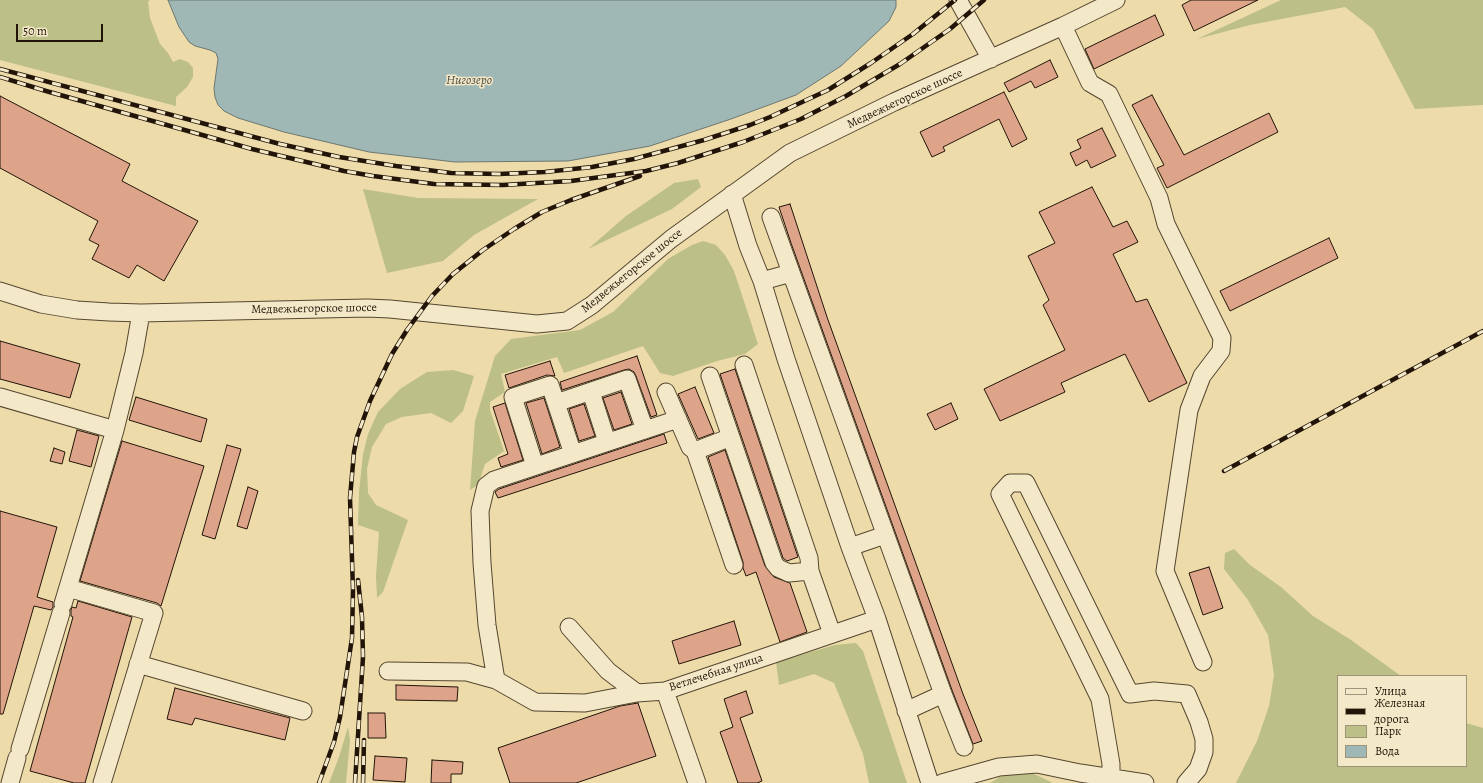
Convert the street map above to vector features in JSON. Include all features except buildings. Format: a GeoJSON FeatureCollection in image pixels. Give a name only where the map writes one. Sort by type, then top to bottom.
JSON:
{"type":"FeatureCollection","features":[{"type":"Feature","properties":{"kind":"street"},"geometry":{"type":"LineString","coordinates":[[958,0],[991,59]]}},
{"type":"Feature","properties":{"kind":"street","name":"Медвежьегорское шоссе"},"geometry":{"type":"LineString","coordinates":[[0,291],[41,304],[77,310],[141,313],[366,308],[537,324],[567,321],[592,305],[671,239],[790,153],[894,102],[1063,26],[1116,0]]}},
{"type":"Feature","properties":{"kind":"street"},"geometry":{"type":"LineString","coordinates":[[1063,26],[1090,83],[1109,94],[1159,198],[1166,224],[1222,338],[1221,351],[1202,376],[1189,410],[1165,571],[1203,662]]}},
{"type":"Feature","properties":{"kind":"street"},"geometry":{"type":"LineString","coordinates":[[732,194],[748,246],[762,281],[786,359],[850,547],[877,619],[930,783]]}},
{"type":"Feature","properties":{"kind":"street"},"geometry":{"type":"LineString","coordinates":[[772,218],[943,694],[964,747]]}},
{"type":"Feature","properties":{"kind":"street"},"geometry":{"type":"LineString","coordinates":[[762,281],[791,273]]}},
{"type":"Feature","properties":{"kind":"street"},"geometry":{"type":"LineString","coordinates":[[10,783],[115,430],[134,353],[141,313]]}},
{"type":"Feature","properties":{"kind":"street"},"geometry":{"type":"LineString","coordinates":[[744,365],[809,558],[810,571],[832,634]]}},
{"type":"Feature","properties":{"kind":"street"},"geometry":{"type":"LineString","coordinates":[[710,376],[774,563],[778,568],[789,573],[810,571]]}},
{"type":"Feature","properties":{"kind":"street"},"geometry":{"type":"LineString","coordinates":[[556,403],[628,379],[645,430]]}},
{"type":"Feature","properties":{"kind":"street"},"geometry":{"type":"LineString","coordinates":[[535,466],[513,397],[550,385],[573,454]]}},
{"type":"Feature","properties":{"kind":"street"},"geometry":{"type":"LineString","coordinates":[[590,392],[607,442]]}},
{"type":"Feature","properties":{"kind":"street"},"geometry":{"type":"LineString","coordinates":[[666,392],[690,447],[696,451],[734,565]]}},
{"type":"Feature","properties":{"kind":"street"},"geometry":{"type":"LineString","coordinates":[[0,397],[115,430]]}},
{"type":"Feature","properties":{"kind":"street"},"geometry":{"type":"LineString","coordinates":[[496,680],[487,625],[482,563],[480,511],[486,486],[494,480],[678,420]]}},
{"type":"Feature","properties":{"kind":"street"},"geometry":{"type":"LineString","coordinates":[[696,451],[731,438]]}},
{"type":"Feature","properties":{"kind":"street"},"geometry":{"type":"LineString","coordinates":[[1111,778],[1111,764],[1100,699],[1000,494],[1010,483],[1026,483],[1130,694],[1154,691],[1187,694],[1199,722],[1204,739],[1204,752],[1198,769],[1186,783]]}},
{"type":"Feature","properties":{"kind":"street"},"geometry":{"type":"LineString","coordinates":[[850,547],[886,535]]}},
{"type":"Feature","properties":{"kind":"street"},"geometry":{"type":"LineString","coordinates":[[68,588],[154,613],[102,783]]}},
{"type":"Feature","properties":{"kind":"street","name":"Ветлечебная улица"},"geometry":{"type":"LineString","coordinates":[[388,671],[467,672],[496,680],[535,702],[585,703],[637,693],[665,691],[877,619]]}},
{"type":"Feature","properties":{"kind":"street"},"geometry":{"type":"LineString","coordinates":[[569,627],[608,671],[637,693]]}},
{"type":"Feature","properties":{"kind":"street"},"geometry":{"type":"LineString","coordinates":[[138,664],[303,711]]}},
{"type":"Feature","properties":{"kind":"street"},"geometry":{"type":"LineString","coordinates":[[665,691],[697,783]]}},
{"type":"Feature","properties":{"kind":"street"},"geometry":{"type":"LineString","coordinates":[[906,712],[943,694]]}},
{"type":"Feature","properties":{"kind":"street"},"geometry":{"type":"LineString","coordinates":[[942,783],[999,767],[1037,764],[1145,783]]}},
{"type":"Feature","properties":{"kind":"green space"},"geometry":{"type":"Polygon","coordinates":[[[0,0],[150,0],[148,2],[150,18],[160,44],[168,53],[173,62],[180,59],[188,62],[193,68],[193,77],[187,87],[176,97],[176,106],[0,60],[0,0]]]}},
{"type":"Feature","properties":{"kind":"green space"},"geometry":{"type":"Polygon","coordinates":[[[1281,0],[1483,0],[1483,105],[1415,109],[1373,29],[1345,7],[1250,25],[1197,39],[1281,0]]]}},
{"type":"Feature","properties":{"kind":"green space"},"geometry":{"type":"Polygon","coordinates":[[[698,179],[701,187],[672,209],[588,249],[626,216],[674,183],[698,179]]]}},
{"type":"Feature","properties":{"kind":"green space"},"geometry":{"type":"Polygon","coordinates":[[[363,189],[418,198],[538,199],[474,235],[443,261],[387,273],[363,189]]]}},
{"type":"Feature","properties":{"kind":"green space"},"geometry":{"type":"Polygon","coordinates":[[[703,241],[716,245],[725,255],[734,271],[758,344],[745,354],[717,361],[673,376],[660,373],[643,346],[564,373],[557,357],[501,374],[505,392],[490,402],[490,410],[504,451],[485,464],[478,485],[470,490],[475,421],[495,356],[511,339],[580,330],[613,312],[668,259],[692,245],[703,241]]]}},
{"type":"Feature","properties":{"kind":"green space"},"geometry":{"type":"Polygon","coordinates":[[[453,370],[474,376],[463,411],[451,423],[431,413],[402,417],[386,424],[372,447],[367,469],[368,493],[376,505],[408,520],[383,592],[377,598],[376,576],[379,532],[358,525],[359,492],[363,454],[368,434],[378,412],[400,389],[427,372],[453,370]]]}},
{"type":"Feature","properties":{"kind":"green space"},"geometry":{"type":"Polygon","coordinates":[[[1234,549],[1250,565],[1281,587],[1313,616],[1351,640],[1400,675],[1337,675],[1337,767],[1467,767],[1467,723],[1483,728],[1483,783],[1236,783],[1257,741],[1269,706],[1274,675],[1268,635],[1248,600],[1224,569],[1225,553],[1234,549]]]}},
{"type":"Feature","properties":{"kind":"green space"},"geometry":{"type":"Polygon","coordinates":[[[856,643],[863,651],[907,783],[869,783],[863,754],[834,683],[814,674],[779,685],[776,662],[835,645],[856,643]]]}},
{"type":"Feature","properties":{"kind":"green space"},"geometry":{"type":"Polygon","coordinates":[[[348,727],[350,740],[346,783],[329,783],[339,757],[348,727]]]}},
{"type":"Feature","properties":{"kind":"green space"},"geometry":{"type":"Polygon","coordinates":[[[1030,772],[1053,783],[990,783],[1006,773],[1030,772]]]}},
{"type":"Feature","properties":{"kind":"water","name":"Нигозеро"},"geometry":{"type":"Polygon","coordinates":[[[168,0],[896,0],[896,7],[889,21],[841,66],[796,95],[731,119],[650,146],[568,161],[455,162],[369,152],[284,132],[238,118],[224,111],[218,105],[215,97],[214,88],[218,59],[216,53],[195,46],[189,42],[179,27],[168,0]]]}},
{"type":"Feature","properties":{"kind":"railway"},"geometry":{"type":"LineString","coordinates":[[0,69],[280,144],[339,157],[451,173],[499,174],[545,172],[592,167],[634,159],[704,140],[770,117],[828,90],[871,63],[913,34],[955,0]]}},
{"type":"Feature","properties":{"kind":"railway"},"geometry":{"type":"LineString","coordinates":[[0,77],[252,149],[344,171],[434,184],[503,185],[571,181],[646,171],[678,163],[743,142],[801,119],[846,96],[900,64],[950,29],[984,0]]}},
{"type":"Feature","properties":{"kind":"railway"},"geometry":{"type":"LineString","coordinates":[[319,783],[334,742],[340,717],[352,638],[353,590],[350,498],[354,452],[357,437],[370,401],[392,354],[407,330],[432,296],[453,274],[483,250],[542,212],[571,200],[640,176]]}},
{"type":"Feature","properties":{"kind":"railway"},"geometry":{"type":"LineString","coordinates":[[1224,471],[1483,331]]}},
{"type":"Feature","properties":{"kind":"railway"},"geometry":{"type":"LineString","coordinates":[[355,783],[363,657],[362,617],[358,580]]}},
{"type":"Feature","properties":{"kind":"railway"},"geometry":{"type":"LineString","coordinates":[[363,783],[364,740]]}}]}
